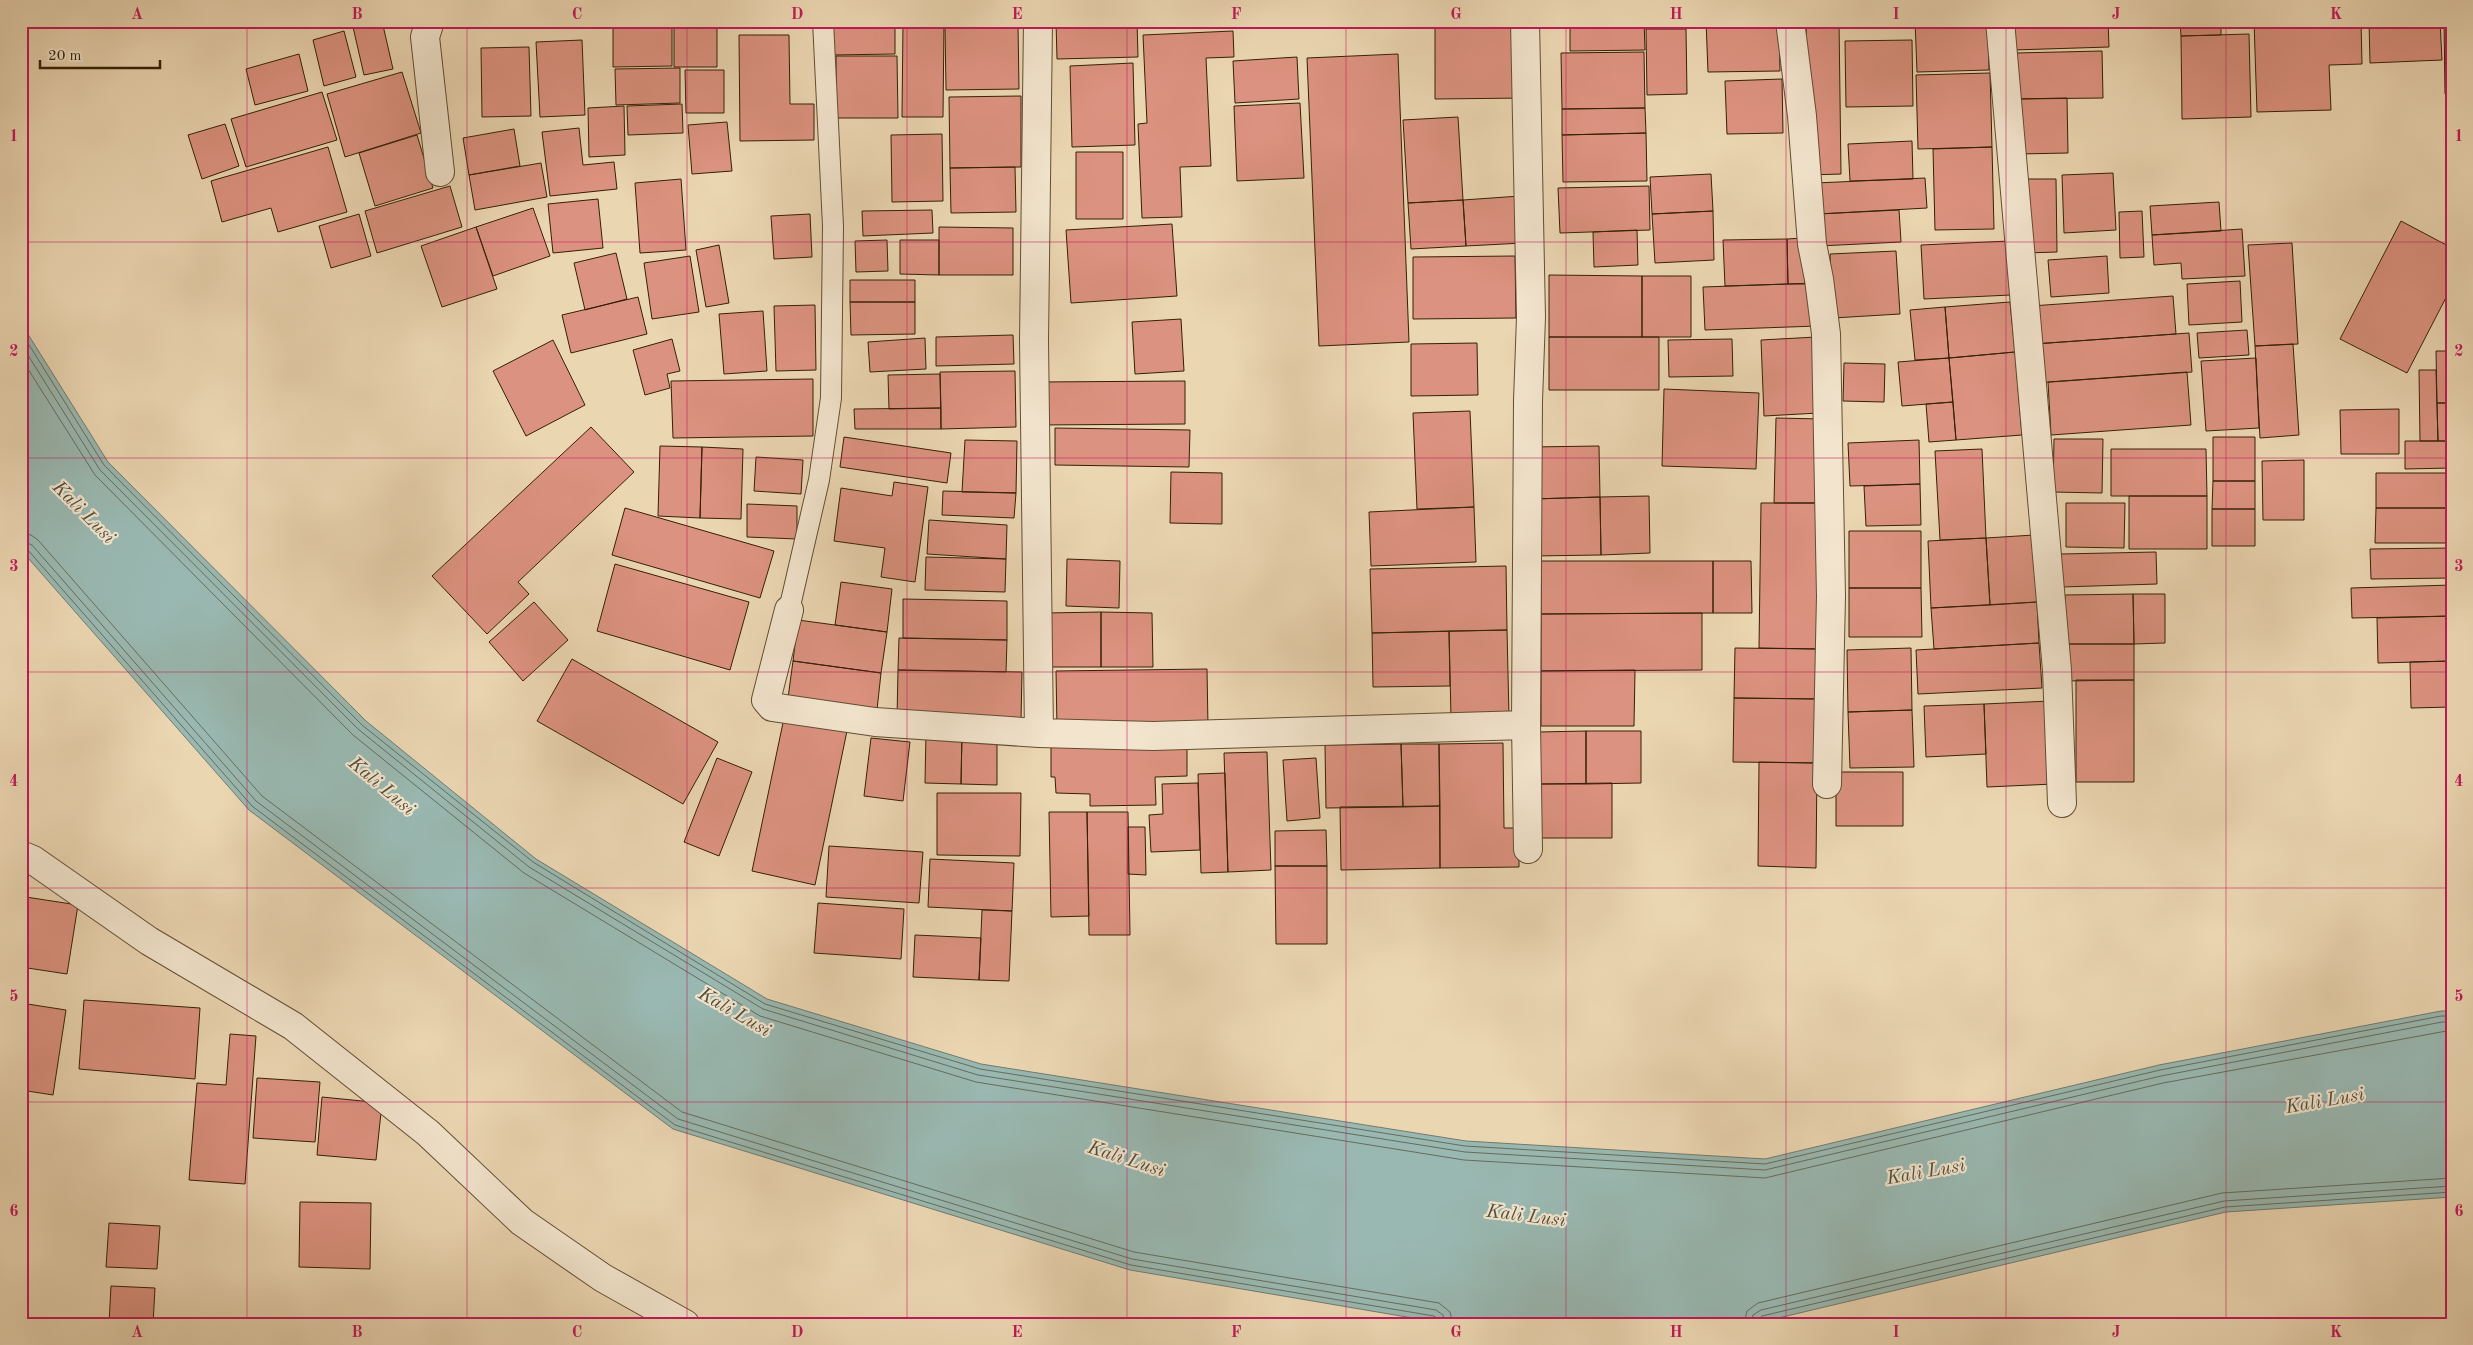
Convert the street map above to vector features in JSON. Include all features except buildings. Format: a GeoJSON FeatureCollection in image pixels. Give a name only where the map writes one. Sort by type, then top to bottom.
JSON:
{"type":"FeatureCollection","features":[{"type":"Feature","properties":{"kind":"street"},"geometry":{"type":"LineString","coordinates":[[430,21],[425,37],[440,172]]}},
{"type":"Feature","properties":{"kind":"street"},"geometry":{"type":"LineString","coordinates":[[1038,21],[1034,341],[1038,733]]}},
{"type":"Feature","properties":{"kind":"street"},"geometry":{"type":"LineString","coordinates":[[1525,21],[1531,317],[1528,410],[1526,725],[1528,849]]}},
{"type":"Feature","properties":{"kind":"street"},"geometry":{"type":"LineString","coordinates":[[1790,21],[1802,116],[1812,244],[1819,279],[1826,334],[1831,596],[1827,784]]}},
{"type":"Feature","properties":{"kind":"street"},"geometry":{"type":"LineString","coordinates":[[2000,21],[2057,670],[2062,803]]}},
{"type":"Feature","properties":{"kind":"street"},"geometry":{"type":"LineString","coordinates":[[789,610],[766,700],[772,707],[875,722],[1038,733],[1153,736],[1526,725]]}},
{"type":"Feature","properties":{"kind":"street"},"geometry":{"type":"LineString","coordinates":[[21,855],[33,860],[149,941],[293,1026],[428,1133],[522,1222],[603,1278],[685,1324]]}},
{"type":"Feature","properties":{"kind":"lane"},"geometry":{"type":"LineString","coordinates":[[789,610],[820,480],[831,398],[833,226],[823,21]]}},
{"type":"Feature","properties":{"kind":"water","name":"Kali Lusi"},"geometry":{"type":"Polygon","coordinates":[[[21,323],[108,462],[366,721],[536,859],[767,999],[981,1064],[1466,1141],[1765,1159],[2159,1065],[2441,1011],[2452,1011],[2452,1197],[2226,1212],[1753,1324],[1448,1324],[1130,1270],[673,1129],[249,810],[21,550],[21,323]]]}}]}
